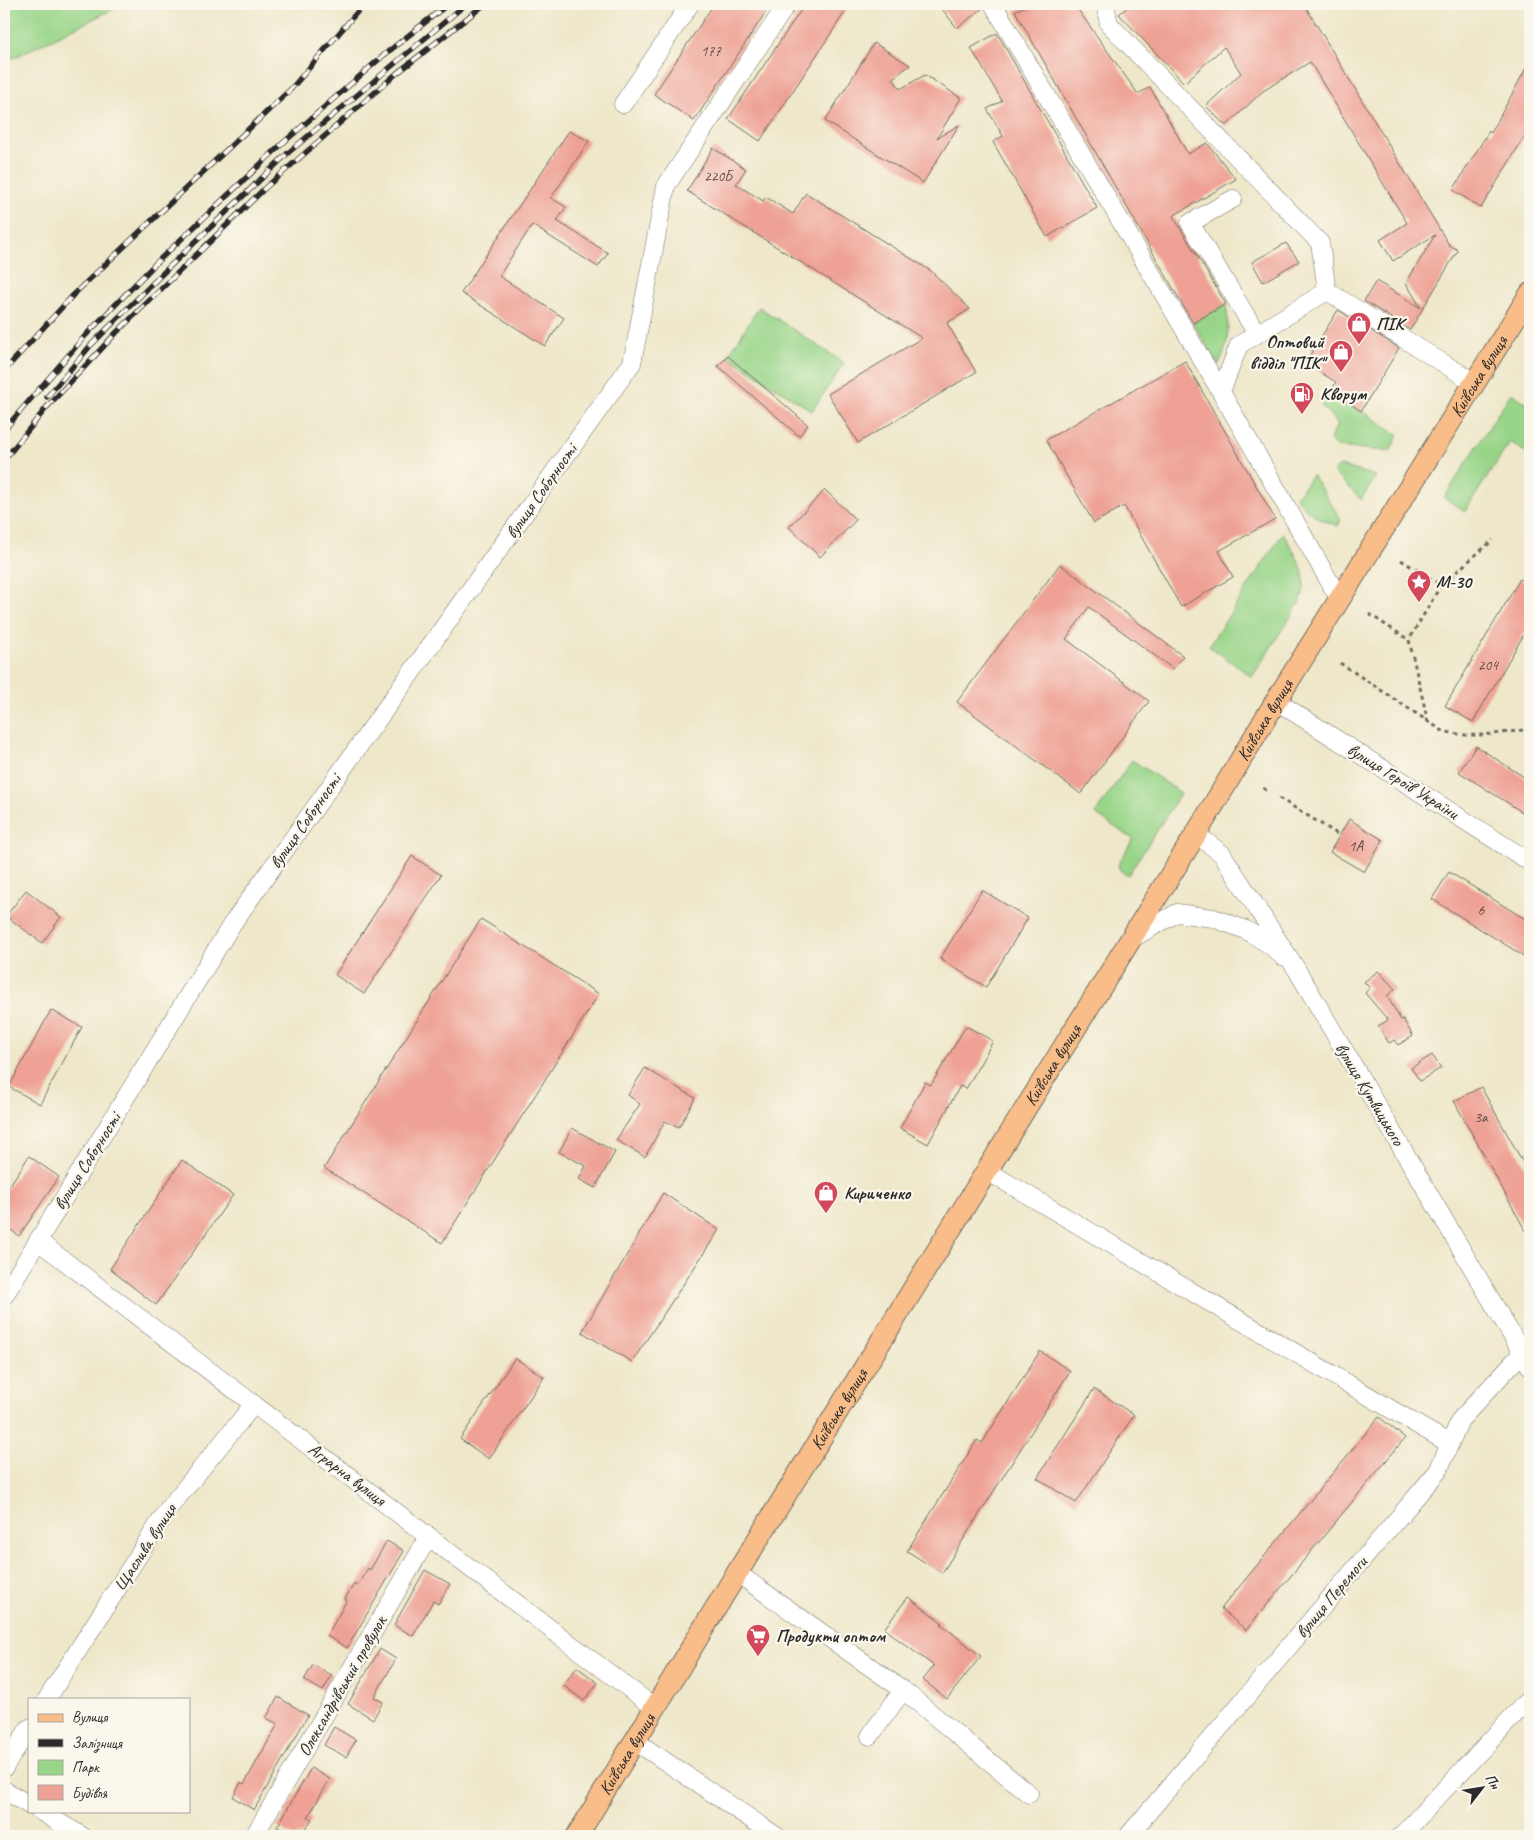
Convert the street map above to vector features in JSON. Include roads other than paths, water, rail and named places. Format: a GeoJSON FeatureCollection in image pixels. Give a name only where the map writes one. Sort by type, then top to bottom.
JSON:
{"type":"FeatureCollection","features":[{"type":"Feature","properties":{"kind":"main road","name":"Київська вулиця"},"geometry":{"type":"LineString","coordinates":[[577,1836],[1196,834],[1276,701],[1530,294]]}},
{"type":"Feature","properties":{"kind":"street"},"geometry":{"type":"LineString","coordinates":[[623,104],[690,4]]}},
{"type":"Feature","properties":{"kind":"street","name":"вулиця Соборності"},"geometry":{"type":"LineString","coordinates":[[4,1296],[232,924],[632,363],[666,186],[787,4]]}},
{"type":"Feature","properties":{"kind":"street"},"geometry":{"type":"LineString","coordinates":[[1105,4],[1109,24],[1320,242],[1326,291]]}},
{"type":"Feature","properties":{"kind":"street"},"geometry":{"type":"LineString","coordinates":[[999,6],[1340,600]]}},
{"type":"Feature","properties":{"kind":"street"},"geometry":{"type":"LineString","coordinates":[[1233,199],[1190,223],[1257,334]]}},
{"type":"Feature","properties":{"kind":"street"},"geometry":{"type":"LineString","coordinates":[[1221,392],[1239,345],[1326,291]]}},
{"type":"Feature","properties":{"kind":"street"},"geometry":{"type":"LineString","coordinates":[[1326,291],[1475,383]]}},
{"type":"Feature","properties":{"kind":"street","name":"вулиця Героїв України"},"geometry":{"type":"LineString","coordinates":[[1276,701],[1530,862]]}},
{"type":"Feature","properties":{"kind":"street","name":"вулиця Кутвицького"},"geometry":{"type":"LineString","coordinates":[[1196,834],[1222,854],[1298,970],[1526,1359]]}},
{"type":"Feature","properties":{"kind":"street"},"geometry":{"type":"LineString","coordinates":[[1131,939],[1177,913],[1213,918],[1246,930],[1270,945],[1298,970]]}},
{"type":"Feature","properties":{"kind":"street"},"geometry":{"type":"LineString","coordinates":[[987,1171],[1450,1444]]}},
{"type":"Feature","properties":{"kind":"street","name":"Аграрна вулиця"},"geometry":{"type":"LineString","coordinates":[[38,1241],[655,1708]]}},
{"type":"Feature","properties":{"kind":"street","name":"вулиця Перемоги"},"geometry":{"type":"LineString","coordinates":[[1128,1836],[1438,1471],[1460,1420],[1526,1359]]}},
{"type":"Feature","properties":{"kind":"street","name":"Щаслива вулиця"},"geometry":{"type":"LineString","coordinates":[[49,1698],[168,1509],[254,1404]]}},
{"type":"Feature","properties":{"kind":"street","name":"Олександрівський провулок"},"geometry":{"type":"LineString","coordinates":[[254,1836],[429,1536]]}},
{"type":"Feature","properties":{"kind":"street"},"geometry":{"type":"LineString","coordinates":[[738,1573],[903,1690],[1029,1794]]}},
{"type":"Feature","properties":{"kind":"street"},"geometry":{"type":"LineString","coordinates":[[870,1736],[903,1690]]}},
{"type":"Feature","properties":{"kind":"street"},"geometry":{"type":"LineString","coordinates":[[1401,1836],[1530,1698]]}},
{"type":"Feature","properties":{"kind":"street"},"geometry":{"type":"LineString","coordinates":[[4,1768],[28,1730]]}},
{"type":"Feature","properties":{"kind":"street"},"geometry":{"type":"LineString","coordinates":[[635,1741],[776,1836]]}},
{"type":"Feature","properties":{"kind":"street"},"geometry":{"type":"LineString","coordinates":[[4,1790],[28,1804]]}},
{"type":"Feature","properties":{"kind":"street"},"geometry":{"type":"LineString","coordinates":[[42,1812],[82,1836]]}},
{"type":"Feature","properties":{"kind":"railway"},"geometry":{"type":"LineString","coordinates":[[4,371],[75,293],[291,89],[364,4]]}},
{"type":"Feature","properties":{"kind":"railway"},"geometry":{"type":"LineString","coordinates":[[4,430],[85,336],[156,263],[283,143],[384,55],[448,4]]}},
{"type":"Feature","properties":{"kind":"railway"},"geometry":{"type":"LineString","coordinates":[[47,397],[91,345],[289,152],[466,4]]}},
{"type":"Feature","properties":{"kind":"railway"},"geometry":{"type":"LineString","coordinates":[[4,460],[47,407],[117,332],[265,188],[396,74],[485,4]]}},
{"type":"Feature","properties":{"kind":"place","name":"ПІК"},"geometry":{"type":"Point","coordinates":[1359,345]}},
{"type":"Feature","properties":{"kind":"place","name":"Оптовий відділ \"ПІК\""},"geometry":{"type":"Point","coordinates":[1341,373]}},
{"type":"Feature","properties":{"kind":"place","name":"Кворум"},"geometry":{"type":"Point","coordinates":[1302,415]}},
{"type":"Feature","properties":{"kind":"place","name":"М-30"},"geometry":{"type":"Point","coordinates":[1419,603]}},
{"type":"Feature","properties":{"kind":"place","name":"Кириченко"},"geometry":{"type":"Point","coordinates":[826,1214]}},
{"type":"Feature","properties":{"kind":"place","name":"Продукти оптом"},"geometry":{"type":"Point","coordinates":[758,1657]}}]}
